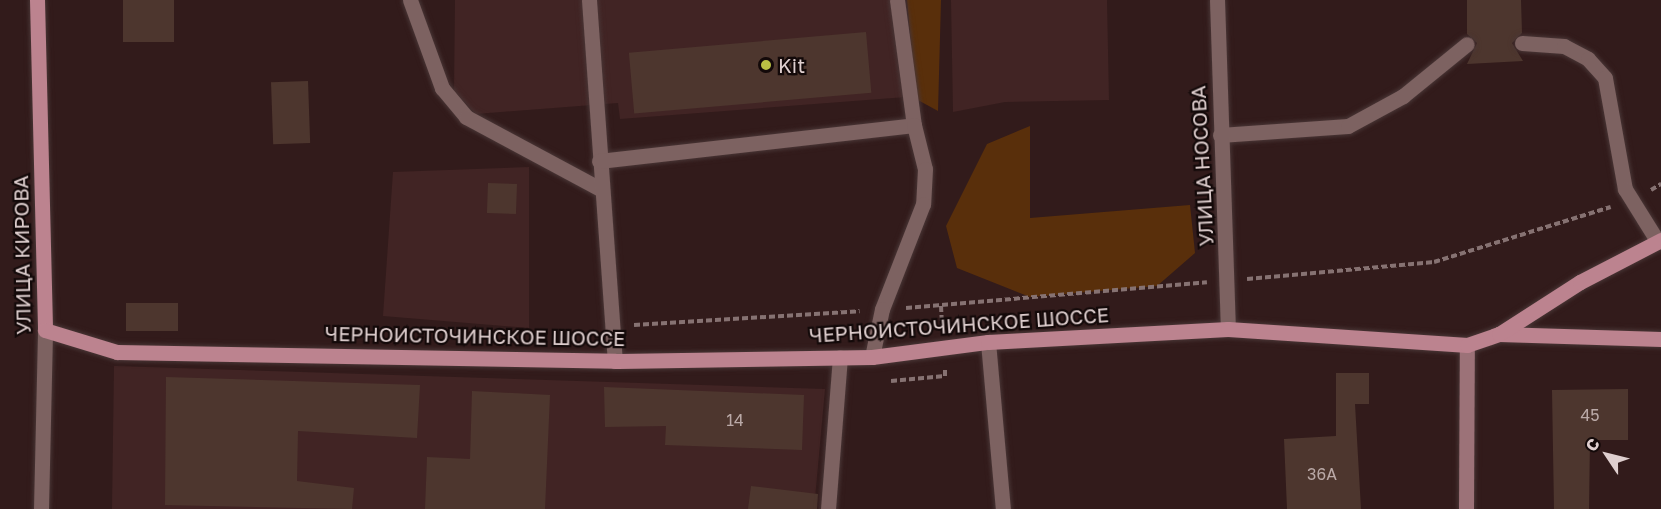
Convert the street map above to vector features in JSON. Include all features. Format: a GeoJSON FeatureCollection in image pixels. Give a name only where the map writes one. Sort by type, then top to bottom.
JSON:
{"type":"FeatureCollection","features":[{"type":"Feature","properties":{"kind":"main road","name":"УЛИЦА КИРОВА"},"geometry":{"type":"LineString","coordinates":[[37,0],[45,330]]}},
{"type":"Feature","properties":{"kind":"main road"},"geometry":{"type":"LineString","coordinates":[[1499,334],[1580,282],[1659,241]]}},
{"type":"Feature","properties":{"kind":"main road","name":"ЧЕРНОИСТОЧИНСКОЕ ШОССЕ"},"geometry":{"type":"LineString","coordinates":[[45,330],[117,352],[615,361],[872,357],[988,342],[1228,329],[1467,345],[1499,334],[1661,339]]}},
{"type":"Feature","properties":{"kind":"street"},"geometry":{"type":"LineString","coordinates":[[410,0],[442,88],[466,117],[600,189]]}},
{"type":"Feature","properties":{"kind":"street"},"geometry":{"type":"LineString","coordinates":[[589,0],[600,189],[615,361]]}},
{"type":"Feature","properties":{"kind":"street"},"geometry":{"type":"LineString","coordinates":[[872,357],[882,309],[923,204],[925,169],[914,125],[897,0]]}},
{"type":"Feature","properties":{"kind":"street","name":"УЛИЦА НОСОВА"},"geometry":{"type":"LineString","coordinates":[[1217,0],[1228,329]]}},
{"type":"Feature","properties":{"kind":"street"},"geometry":{"type":"LineString","coordinates":[[1522,43],[1564,45],[1588,59],[1605,78],[1632,200],[1659,241]]}},
{"type":"Feature","properties":{"kind":"street"},"geometry":{"type":"LineString","coordinates":[[1220,135],[1348,126],[1402,96],[1467,44]]}},
{"type":"Feature","properties":{"kind":"street"},"geometry":{"type":"LineString","coordinates":[[599,161],[914,125]]}},
{"type":"Feature","properties":{"kind":"street","name":"УЛИЦА КИРОВА"},"geometry":{"type":"LineString","coordinates":[[42,509],[45,330]]}},
{"type":"Feature","properties":{"kind":"street"},"geometry":{"type":"LineString","coordinates":[[988,342],[1003,509]]}},
{"type":"Feature","properties":{"kind":"street"},"geometry":{"type":"LineString","coordinates":[[1466,509],[1467,345]]}},
{"type":"Feature","properties":{"kind":"street"},"geometry":{"type":"LineString","coordinates":[[828,509],[840,357]]}},
{"type":"Feature","properties":{"kind":"path"},"geometry":{"type":"LineString","coordinates":[[612,326],[882,309],[1434,262],[1632,200],[1661,184]]}},
{"type":"Feature","properties":{"kind":"shaded area"},"geometry":{"type":"Polygon","coordinates":[[[455,0],[897,0],[906,97],[620,119],[618,103],[476,114],[454,91],[455,0]]]}},
{"type":"Feature","properties":{"kind":"shaded area"},"geometry":{"type":"Polygon","coordinates":[[[907,0],[941,0],[938,111],[916,99],[907,0]]]}},
{"type":"Feature","properties":{"kind":"shaded area"},"geometry":{"type":"Polygon","coordinates":[[[951,0],[1107,0],[1109,100],[1005,102],[953,112],[951,0]]]}},
{"type":"Feature","properties":{"kind":"shaded area"},"geometry":{"type":"Polygon","coordinates":[[[1030,126],[1030,218],[1190,205],[1195,253],[1157,286],[1030,297],[957,268],[946,226],[987,144],[1030,126]]]}},
{"type":"Feature","properties":{"kind":"shaded area"},"geometry":{"type":"Polygon","coordinates":[[[529,167],[529,328],[383,316],[393,172],[529,167]]]}},
{"type":"Feature","properties":{"kind":"shaded area"},"geometry":{"type":"Polygon","coordinates":[[[114,366],[825,389],[814,509],[112,509],[114,366]]]}},
{"type":"Feature","properties":{"kind":"building"},"geometry":{"type":"Polygon","coordinates":[[[123,0],[174,0],[174,42],[123,42],[123,0]]]}},
{"type":"Feature","properties":{"kind":"building"},"geometry":{"type":"Polygon","coordinates":[[[1467,0],[1521,0],[1522,33],[1512,43],[1523,61],[1467,64],[1477,43],[1467,34],[1467,0]]]}},
{"type":"Feature","properties":{"kind":"building"},"geometry":{"type":"Polygon","coordinates":[[[866,32],[871,93],[634,114],[629,53],[866,32]]]}},
{"type":"Feature","properties":{"kind":"building"},"geometry":{"type":"Polygon","coordinates":[[[308,81],[310,143],[273,144],[271,82],[308,81]]]}},
{"type":"Feature","properties":{"kind":"building"},"geometry":{"type":"Polygon","coordinates":[[[488,183],[517,184],[516,214],[487,213],[488,183]]]}},
{"type":"Feature","properties":{"kind":"building"},"geometry":{"type":"Polygon","coordinates":[[[126,303],[178,303],[178,331],[126,331],[126,303]]]}},
{"type":"Feature","properties":{"kind":"building"},"geometry":{"type":"Polygon","coordinates":[[[1336,373],[1369,373],[1369,404],[1355,404],[1361,509],[1287,509],[1284,439],[1336,436],[1336,373]]]}},
{"type":"Feature","properties":{"kind":"building"},"geometry":{"type":"Polygon","coordinates":[[[166,377],[420,385],[417,438],[298,431],[297,481],[354,488],[352,509],[165,505],[166,377]]]}},
{"type":"Feature","properties":{"kind":"building"},"geometry":{"type":"Polygon","coordinates":[[[604,387],[804,395],[802,450],[665,445],[666,426],[605,427],[604,387]]]}},
{"type":"Feature","properties":{"kind":"building"},"geometry":{"type":"Polygon","coordinates":[[[1628,389],[1628,440],[1590,440],[1589,509],[1554,509],[1552,390],[1628,389]]]}},
{"type":"Feature","properties":{"kind":"building"},"geometry":{"type":"Polygon","coordinates":[[[472,391],[550,395],[545,509],[425,509],[427,457],[470,459],[472,391]]]}},
{"type":"Feature","properties":{"kind":"building"},"geometry":{"type":"Polygon","coordinates":[[[751,486],[818,494],[817,509],[748,509],[751,486]]]}},
{"type":"Feature","properties":{"kind":"place","name":"Kit"},"geometry":{"type":"Point","coordinates":[766,65]}}]}
